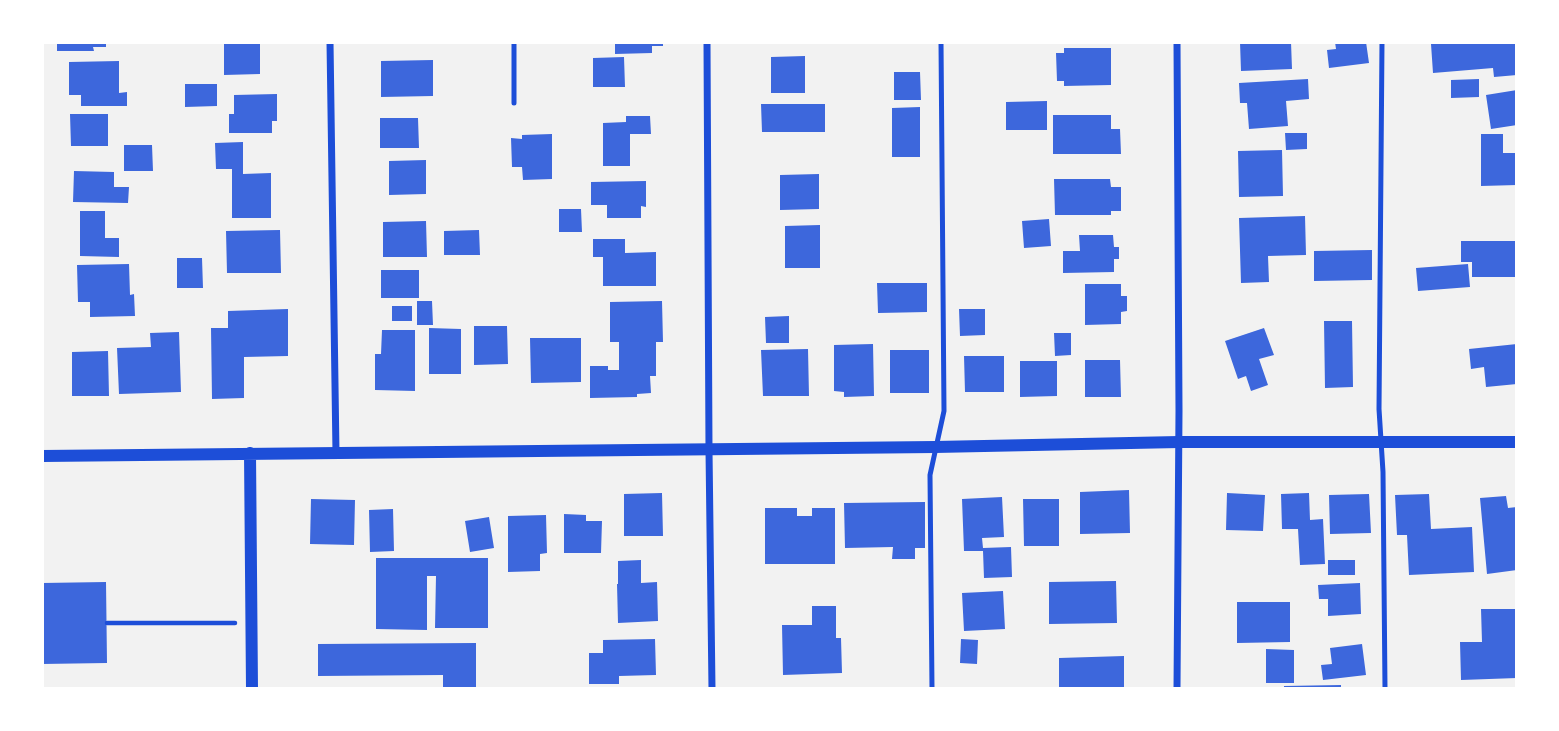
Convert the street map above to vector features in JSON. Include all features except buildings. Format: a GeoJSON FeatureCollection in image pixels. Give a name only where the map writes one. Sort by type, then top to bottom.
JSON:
{"type":"FeatureCollection","features":[{"type":"Feature","properties":{"kind":"street"},"geometry":{"type":"LineString","coordinates":[[330,42],[336,453]]}},
{"type":"Feature","properties":{"kind":"street"},"geometry":{"type":"LineString","coordinates":[[707,42],[712,689]]}},
{"type":"Feature","properties":{"kind":"street"},"geometry":{"type":"LineString","coordinates":[[1177,42],[1177,689]]}},
{"type":"Feature","properties":{"kind":"street"},"geometry":{"type":"LineString","coordinates":[[42,456],[709,450],[1179,442],[1517,442]]}},
{"type":"Feature","properties":{"kind":"street"},"geometry":{"type":"LineString","coordinates":[[250,453],[252,689]]}},
{"type":"Feature","properties":{"kind":"lane"},"geometry":{"type":"LineString","coordinates":[[514,42],[514,103]]}},
{"type":"Feature","properties":{"kind":"lane"},"geometry":{"type":"LineString","coordinates":[[932,689],[930,475],[944,411],[941,42]]}},
{"type":"Feature","properties":{"kind":"lane"},"geometry":{"type":"LineString","coordinates":[[1382,42],[1379,404],[1383,472],[1385,689]]}},
{"type":"Feature","properties":{"kind":"path"},"geometry":{"type":"LineString","coordinates":[[107,623],[252,623]]}}]}
